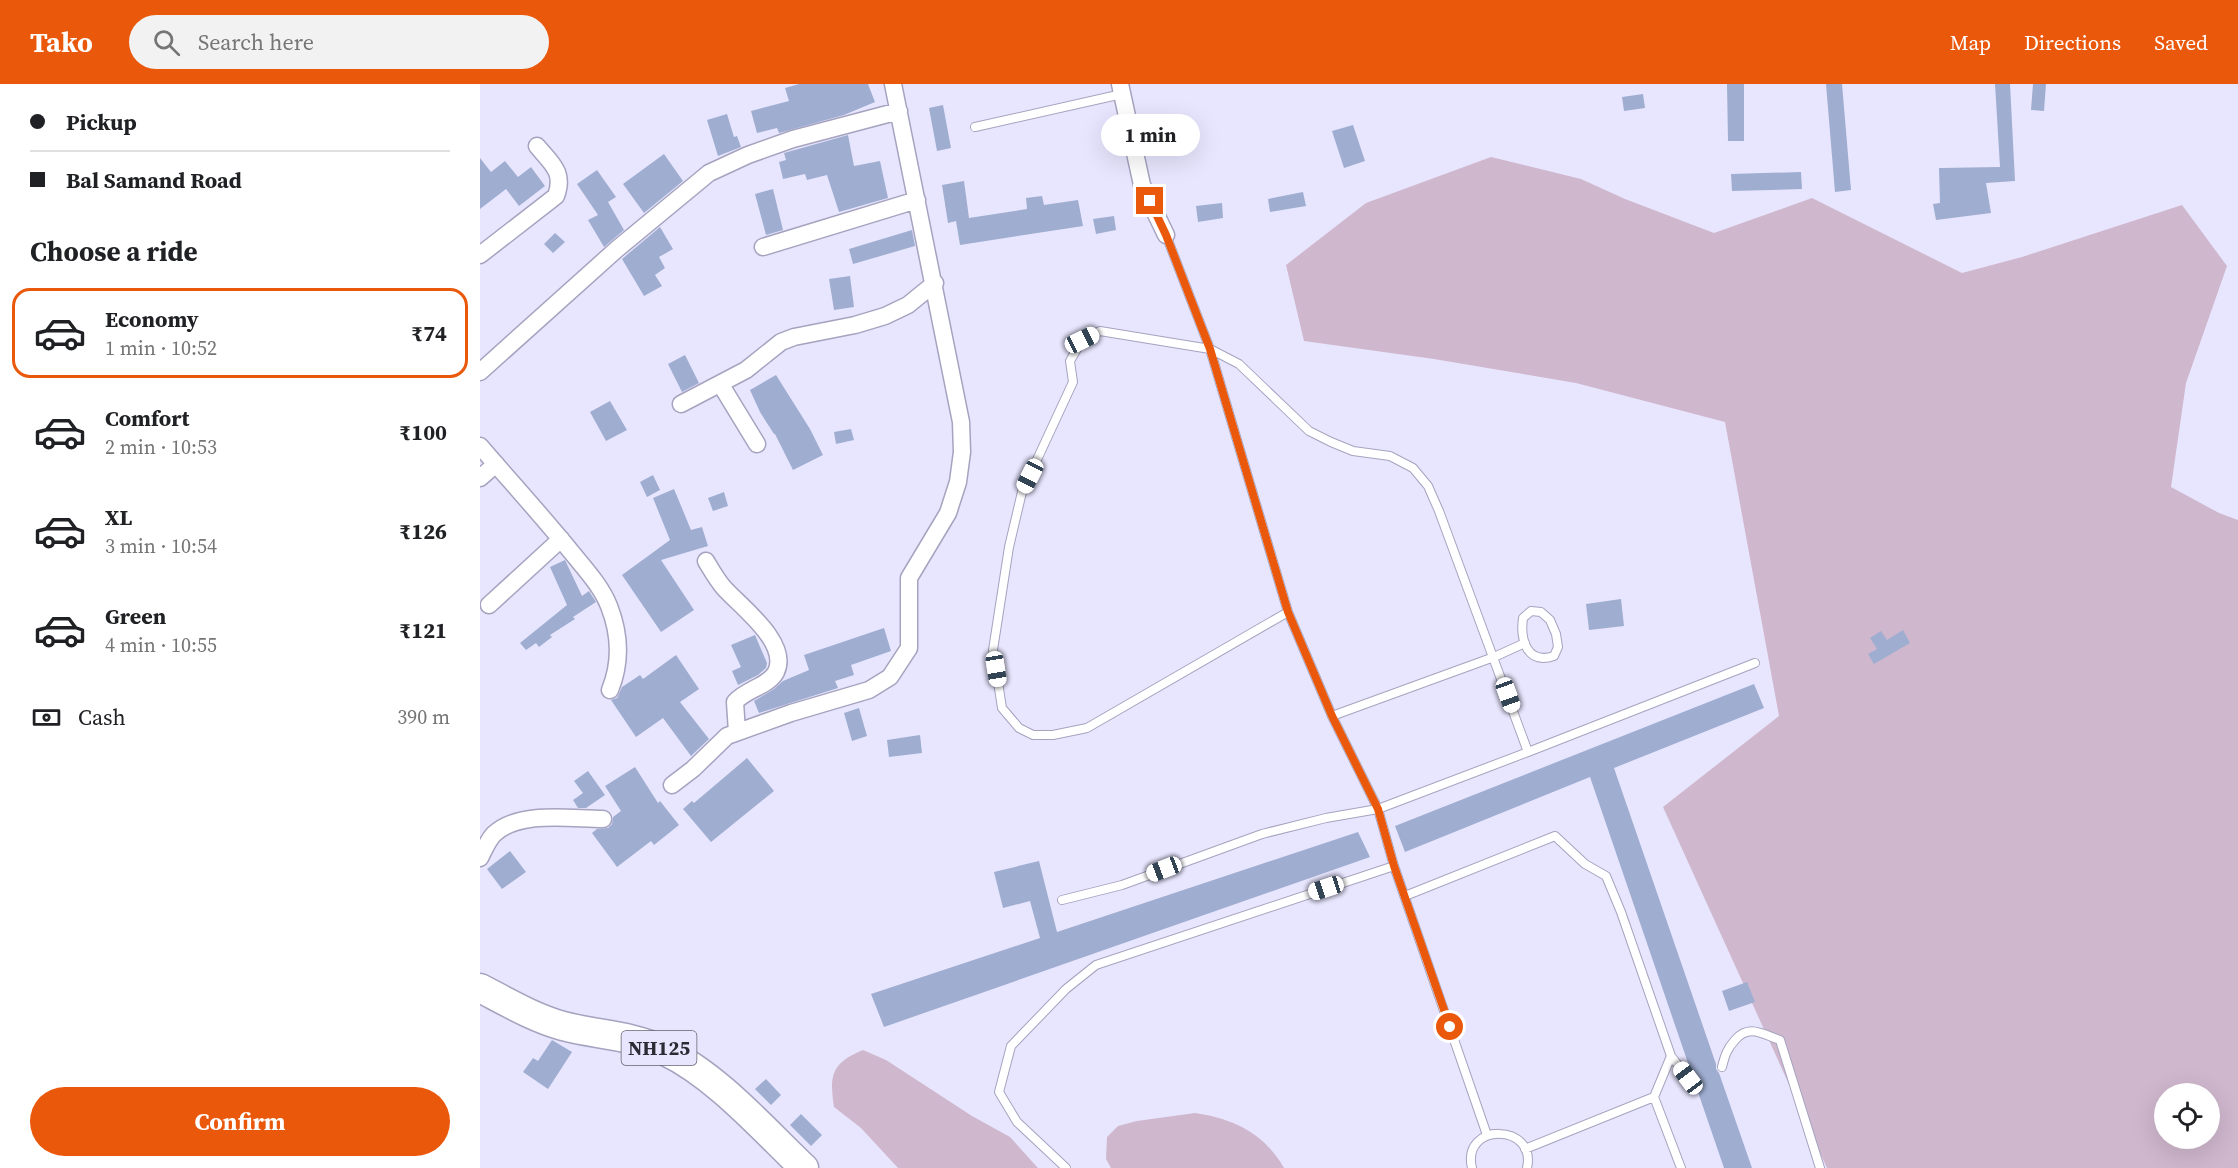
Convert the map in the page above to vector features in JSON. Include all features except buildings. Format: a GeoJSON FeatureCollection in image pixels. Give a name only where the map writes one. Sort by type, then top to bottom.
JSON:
{"type":"FeatureCollection","features":[{"type":"Feature","properties":{"kind":"highway","name":"NH125"},"geometry":{"type":"LineString","coordinates":[[480,988],[526,1012],[562,1026],[637,1040],[690,1064],[735,1102],[804,1168]]}},
{"type":"Feature","properties":{"kind":"street"},"geometry":{"type":"LineString","coordinates":[[672,785],[693,769],[727,736],[791,713],[869,690],[890,677],[909,648],[909,578],[948,513],[962,452],[962,422],[893,84]]}},
{"type":"Feature","properties":{"kind":"street"},"geometry":{"type":"LineString","coordinates":[[1121,89],[1142,185],[1166,235]]}},
{"type":"Feature","properties":{"kind":"street"},"geometry":{"type":"LineString","coordinates":[[480,372],[686,190],[709,173],[793,139],[899,111]]}},
{"type":"Feature","properties":{"kind":"street"},"geometry":{"type":"LineString","coordinates":[[480,232],[486,250],[556,196],[559,186],[556,168],[537,146]]}},
{"type":"Feature","properties":{"kind":"street"},"geometry":{"type":"LineString","coordinates":[[763,247],[917,200]]}},
{"type":"Feature","properties":{"kind":"street"},"geometry":{"type":"LineString","coordinates":[[681,404],[721,385],[781,342],[885,316],[908,305],[935,283]]}},
{"type":"Feature","properties":{"kind":"street"},"geometry":{"type":"LineString","coordinates":[[721,385],[757,444]]}},
{"type":"Feature","properties":{"kind":"street"},"geometry":{"type":"LineString","coordinates":[[480,446],[537,509],[602,592],[614,624],[619,655],[618,668],[610,690]]}},
{"type":"Feature","properties":{"kind":"street"},"geometry":{"type":"LineString","coordinates":[[480,477],[496,464]]}},
{"type":"Feature","properties":{"kind":"street"},"geometry":{"type":"LineString","coordinates":[[489,604],[561,539]]}},
{"type":"Feature","properties":{"kind":"street"},"geometry":{"type":"LineString","coordinates":[[706,561],[723,588],[760,623],[775,645],[778,662],[776,672],[769,680],[742,694],[735,702],[737,732]]}},
{"type":"Feature","properties":{"kind":"street"},"geometry":{"type":"LineString","coordinates":[[480,858],[494,834],[513,822],[536,818],[603,819]]}},
{"type":"Feature","properties":{"kind":"lane"},"geometry":{"type":"LineString","coordinates":[[975,127],[1121,89]]}},
{"type":"Feature","properties":{"kind":"lane"},"geometry":{"type":"LineString","coordinates":[[1166,235],[1210,349],[1288,612],[1332,716],[1378,809],[1394,866],[1487,1135]]}},
{"type":"Feature","properties":{"kind":"lane"},"geometry":{"type":"LineString","coordinates":[[1288,612],[1087,728],[1053,735],[1033,735],[1019,728],[1002,708],[993,650],[1009,547],[1022,492],[1074,382],[1070,361],[1082,340],[1100,331],[1210,349],[1239,364],[1309,431],[1353,451],[1390,456],[1413,468],[1428,486],[1439,511],[1454,557],[1494,657],[1528,752]]}},
{"type":"Feature","properties":{"kind":"lane"},"geometry":{"type":"LineString","coordinates":[[1531,611],[1541,612],[1550,620],[1556,634],[1558,647],[1554,656],[1543,660],[1533,656],[1525,643],[1521,632],[1523,618],[1531,611]]}},
{"type":"Feature","properties":{"kind":"lane"},"geometry":{"type":"LineString","coordinates":[[1332,716],[1494,657],[1525,643]]}},
{"type":"Feature","properties":{"kind":"lane"},"geometry":{"type":"LineString","coordinates":[[1062,900],[1122,885],[1262,834],[1326,818],[1378,809],[1755,663]]}},
{"type":"Feature","properties":{"kind":"lane"},"geometry":{"type":"LineString","coordinates":[[1405,896],[1555,836],[1585,864],[1606,876],[1622,912],[1671,1056],[1688,1078]]}},
{"type":"Feature","properties":{"kind":"lane"},"geometry":{"type":"LineString","coordinates":[[1066,1168],[1017,1122],[999,1092],[1011,1046],[1049,1005],[1096,964],[1394,866]]}},
{"type":"Feature","properties":{"kind":"lane"},"geometry":{"type":"LineString","coordinates":[[1722,1066],[1725,1050],[1742,1033],[1753,1031],[1780,1040],[1820,1168]]}},
{"type":"Feature","properties":{"kind":"lane"},"geometry":{"type":"LineString","coordinates":[[1671,1056],[1654,1097],[1681,1168]]}},
{"type":"Feature","properties":{"kind":"lane"},"geometry":{"type":"LineString","coordinates":[[1525,1149],[1654,1097]]}},
{"type":"Feature","properties":{"kind":"lane"},"geometry":{"type":"LineString","coordinates":[[1472,1168],[1470,1161],[1476,1143],[1487,1135],[1497,1133],[1510,1135],[1518,1140],[1528,1158],[1527,1168]]}},
{"type":"Feature","properties":{"kind":"shaded area"},"geometry":{"type":"Polygon","coordinates":[[[1491,157],[1581,179],[1625,199],[1714,233],[1812,198],[1962,273],[2022,257],[2182,205],[2227,266],[2186,383],[2171,487],[2219,513],[2238,520],[2238,1168],[1827,1168],[1663,807],[1779,716],[1725,422],[1576,383],[1434,359],[1304,341],[1286,265],[1366,203],[1491,157]]]}},
{"type":"Feature","properties":{"kind":"shaded area"},"geometry":{"type":"Polygon","coordinates":[[[863,1050],[886,1060],[972,1116],[1010,1137],[1038,1168],[898,1168],[861,1128],[834,1107],[832,1086],[835,1071],[845,1060],[863,1050]]]}},
{"type":"Feature","properties":{"kind":"shaded area"},"geometry":{"type":"Polygon","coordinates":[[[1195,1113],[1223,1119],[1247,1130],[1267,1145],[1284,1168],[1111,1168],[1106,1159],[1107,1137],[1118,1126],[1195,1113]]]}},
{"type":"Feature","properties":{"kind":"route"},"geometry":{"type":"LineString","coordinates":[[1150,201],[1166,235],[1210,349],[1288,612],[1332,716],[1378,809],[1394,866],[1450,1027]]}}]}
